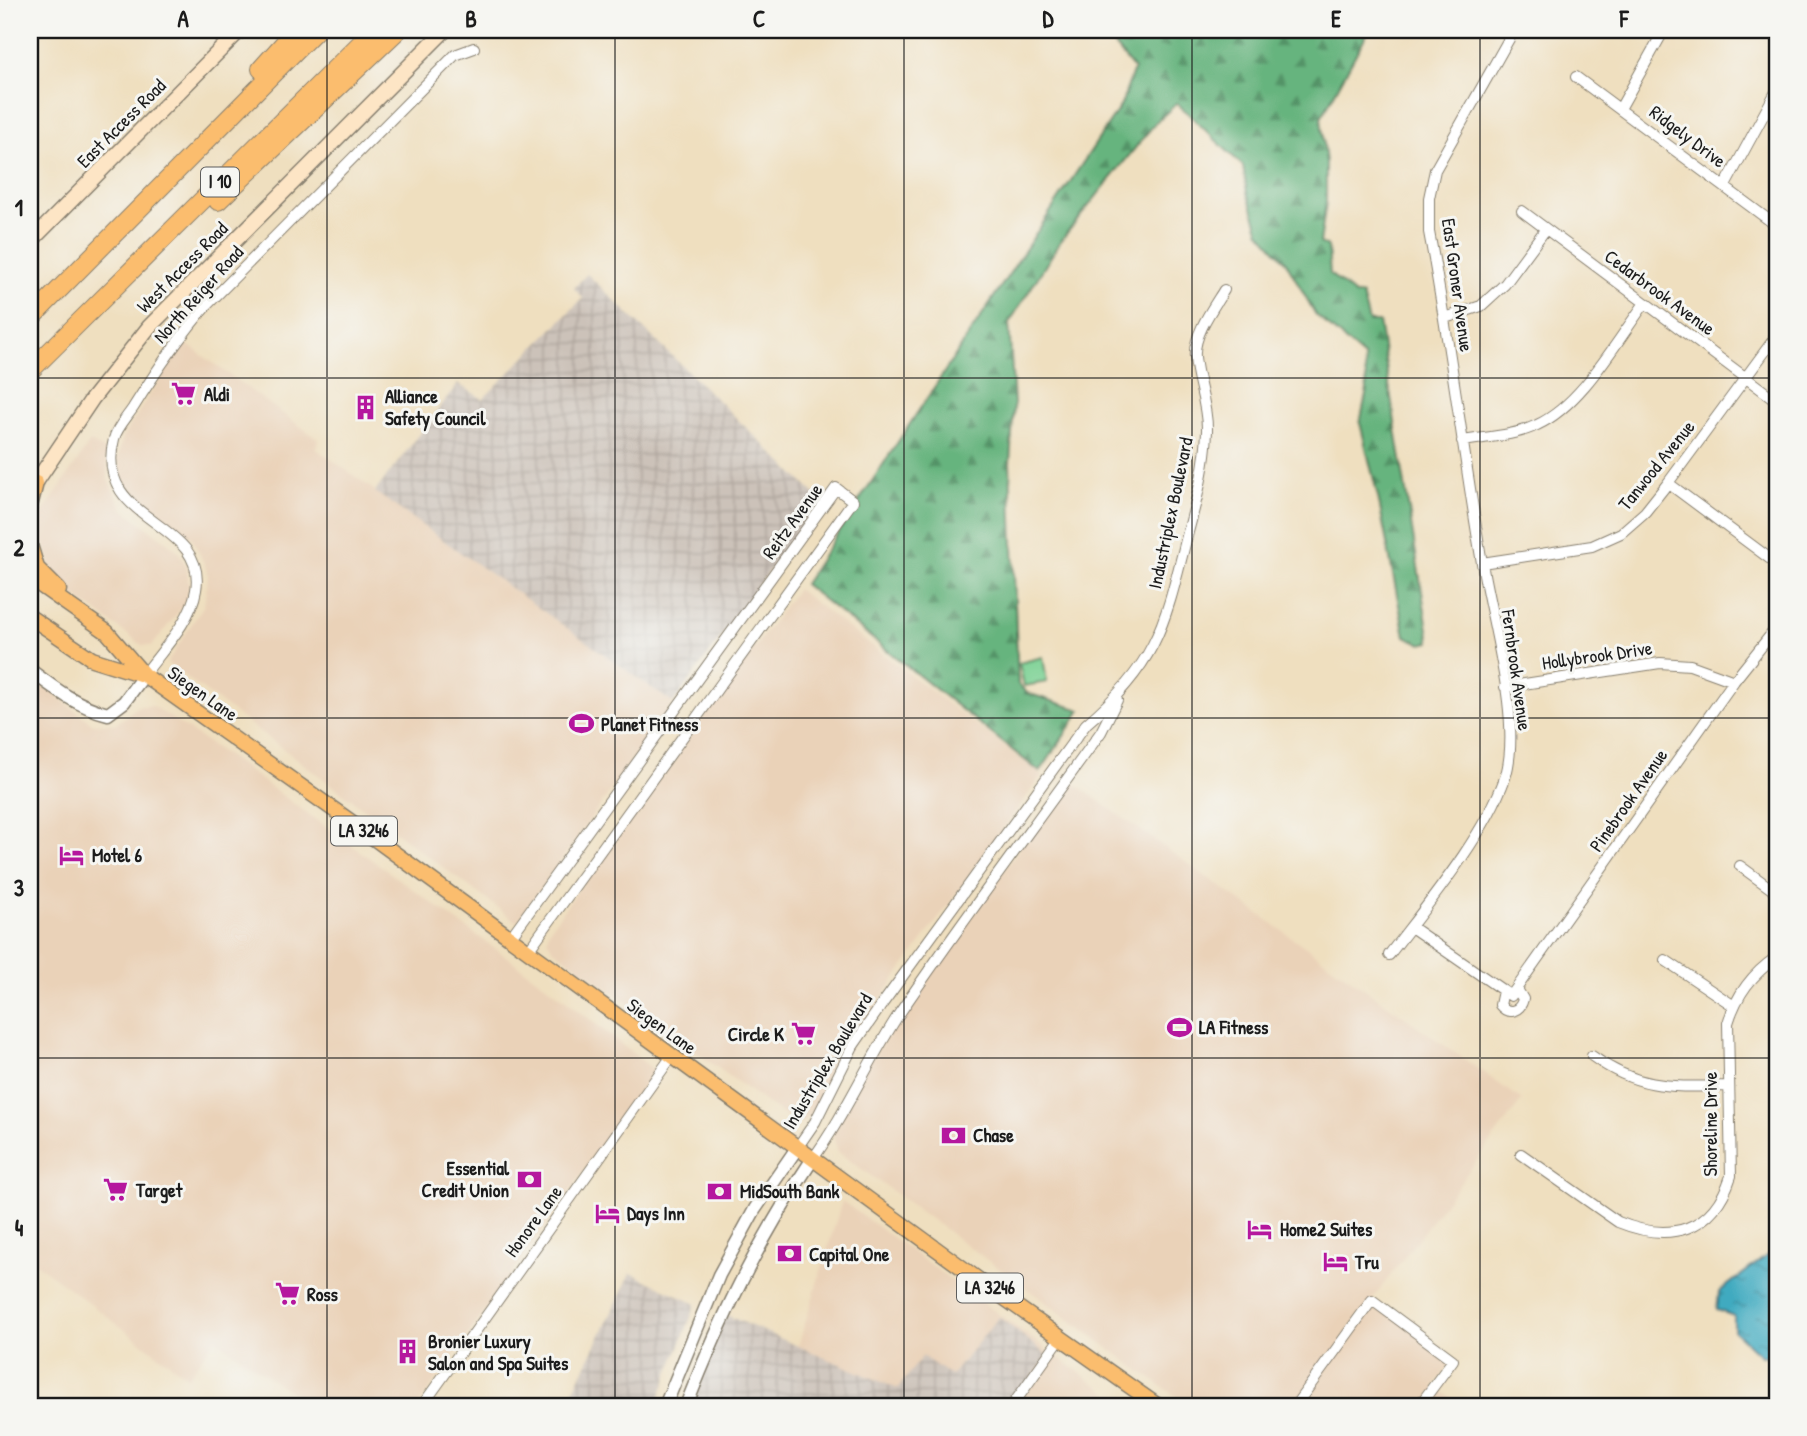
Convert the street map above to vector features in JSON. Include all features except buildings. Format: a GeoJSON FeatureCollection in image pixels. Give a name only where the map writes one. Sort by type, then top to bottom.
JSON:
{"type":"FeatureCollection","features":[{"type":"Feature","properties":{"kind":"highway"},"geometry":{"type":"LineString","coordinates":[[145,202],[296,30]]}},
{"type":"Feature","properties":{"kind":"highway","name":"I 10"},"geometry":{"type":"LineString","coordinates":[[30,319],[316,30]]}},
{"type":"Feature","properties":{"kind":"highway","name":"I 10"},"geometry":{"type":"LineString","coordinates":[[30,371],[374,30]]}},
{"type":"Feature","properties":{"kind":"highway"},"geometry":{"type":"LineString","coordinates":[[66,334],[133,282],[398,30]]}},
{"type":"Feature","properties":{"kind":"main road","name":"East Access Road"},"geometry":{"type":"LineString","coordinates":[[30,242],[240,30]]}},
{"type":"Feature","properties":{"kind":"main road","name":"West Access Road"},"geometry":{"type":"LineString","coordinates":[[33,487],[92,399],[149,327],[445,30]]}},
{"type":"Feature","properties":{"kind":"main road"},"geometry":{"type":"LineString","coordinates":[[30,506],[33,487]]}},
{"type":"Feature","properties":{"kind":"main road"},"geometry":{"type":"LineString","coordinates":[[30,545],[37,568],[75,610]]}},
{"type":"Feature","properties":{"kind":"main road","name":"Siegen Lane"},"geometry":{"type":"LineString","coordinates":[[30,579],[107,632],[144,675],[673,1056],[812,1160],[1158,1406]]}},
{"type":"Feature","properties":{"kind":"main road","name":"Siegen Lane"},"geometry":{"type":"LineString","coordinates":[[30,617],[92,659],[144,675]]}},
{"type":"Feature","properties":{"kind":"street","name":"East Groner Avenue"},"geometry":{"type":"LineString","coordinates":[[1462,440],[1445,318],[1429,232],[1429,198],[1435,170],[1514,30]]}},
{"type":"Feature","properties":{"kind":"street"},"geometry":{"type":"LineString","coordinates":[[1621,107],[1664,30]]}},
{"type":"Feature","properties":{"kind":"street","name":"North Reiger Road"},"geometry":{"type":"LineString","coordinates":[[144,675],[189,613],[197,589],[196,567],[186,546],[131,506],[119,488],[111,468],[114,438],[171,347],[207,304],[455,55],[474,48]]}},
{"type":"Feature","properties":{"kind":"street","name":"Ridgely Drive"},"geometry":{"type":"LineString","coordinates":[[1576,77],[1621,107],[1777,226]]}},
{"type":"Feature","properties":{"kind":"street"},"geometry":{"type":"LineString","coordinates":[[1725,186],[1777,90]]}},
{"type":"Feature","properties":{"kind":"street","name":"Cedarbrook Avenue"},"geometry":{"type":"LineString","coordinates":[[1522,211],[1777,401]]}},
{"type":"Feature","properties":{"kind":"street"},"geometry":{"type":"LineString","coordinates":[[1445,318],[1481,306],[1505,284],[1545,230]]}},
{"type":"Feature","properties":{"kind":"street","name":"Industriplex Boulevard"},"geometry":{"type":"LineString","coordinates":[[687,1406],[737,1283],[772,1220],[832,1133],[868,1064],[899,1014],[1101,732],[1118,696],[1157,641],[1173,592],[1207,443],[1203,395],[1194,355],[1197,340],[1224,290]]}},
{"type":"Feature","properties":{"kind":"street"},"geometry":{"type":"LineString","coordinates":[[1462,440],[1537,426],[1564,408],[1645,303]]}},
{"type":"Feature","properties":{"kind":"street","name":"Tanwood Avenue"},"geometry":{"type":"LineString","coordinates":[[1482,563],[1579,548],[1621,533],[1645,512],[1668,483],[1777,335]]}},
{"type":"Feature","properties":{"kind":"street","name":"Fernbrook Avenue"},"geometry":{"type":"LineString","coordinates":[[1389,956],[1489,816],[1506,775],[1510,740],[1505,687],[1462,440]]}},
{"type":"Feature","properties":{"kind":"street"},"geometry":{"type":"LineString","coordinates":[[1668,483],[1777,564]]}},
{"type":"Feature","properties":{"kind":"street","name":"Reitz Avenue"},"geometry":{"type":"LineString","coordinates":[[510,938],[836,488],[853,501],[528,951]]}},
{"type":"Feature","properties":{"kind":"street","name":"Pinebrook Avenue"},"geometry":{"type":"LineString","coordinates":[[1411,927],[1510,992],[1734,681],[1777,627]]}},
{"type":"Feature","properties":{"kind":"street","name":"Hollybrook Drive"},"geometry":{"type":"LineString","coordinates":[[1505,687],[1660,663],[1690,665],[1734,681]]}},
{"type":"Feature","properties":{"kind":"street"},"geometry":{"type":"LineString","coordinates":[[30,670],[65,697],[88,709],[108,714],[124,702],[144,675]]}},
{"type":"Feature","properties":{"kind":"street","name":"Industriplex Boulevard"},"geometry":{"type":"LineString","coordinates":[[665,1406],[719,1275],[754,1209],[816,1122],[853,1046],[1087,724],[1118,696]]}},
{"type":"Feature","properties":{"kind":"street"},"geometry":{"type":"LineString","coordinates":[[1740,866],[1777,893]]}},
{"type":"Feature","properties":{"kind":"street","name":"Shoreline Drive"},"geometry":{"type":"LineString","coordinates":[[1521,1154],[1618,1222],[1645,1231],[1689,1228],[1701,1224],[1725,1195],[1731,1176],[1728,1023],[1734,1006],[1752,977],[1777,957]]}},
{"type":"Feature","properties":{"kind":"street"},"geometry":{"type":"LineString","coordinates":[[1665,960],[1734,1006]]}},
{"type":"Feature","properties":{"kind":"street","name":"Honore Lane"},"geometry":{"type":"LineString","coordinates":[[422,1406],[673,1056]]}},
{"type":"Feature","properties":{"kind":"street"},"geometry":{"type":"LineString","coordinates":[[1592,1056],[1616,1073],[1656,1086],[1728,1086]]}},
{"type":"Feature","properties":{"kind":"street"},"geometry":{"type":"LineString","coordinates":[[1295,1406],[1372,1300],[1453,1360],[1419,1406]]}},
{"type":"Feature","properties":{"kind":"street"},"geometry":{"type":"LineString","coordinates":[[1012,1406],[1061,1338]]}},
{"type":"Feature","properties":{"kind":"shaded area"},"geometry":{"type":"Polygon","coordinates":[[[587,274],[821,500],[673,703],[375,492],[458,384],[483,399],[583,298],[574,288],[587,274]]]}},
{"type":"Feature","properties":{"kind":"shaded area"},"geometry":{"type":"Polygon","coordinates":[[[184,342],[319,440],[315,448],[673,703],[517,922],[167,663],[204,605],[208,576],[192,538],[132,492],[124,482],[117,461],[123,436],[184,342]]]}},
{"type":"Feature","properties":{"kind":"shaded area"},"geometry":{"type":"Polygon","coordinates":[[[90,442],[107,451],[108,480],[123,509],[177,550],[187,567],[189,588],[184,605],[152,646],[142,645],[66,590],[53,571],[36,523],[90,442]]]}},
{"type":"Feature","properties":{"kind":"shaded area"},"geometry":{"type":"Polygon","coordinates":[[[797,589],[1042,775],[856,1033],[819,1107],[801,1123],[793,1122],[553,949],[547,939],[549,930],[797,589]]]}},
{"type":"Feature","properties":{"kind":"shaded area"},"geometry":{"type":"Polygon","coordinates":[[[30,675],[93,724],[116,724],[138,706],[153,706],[232,759],[554,991],[655,1071],[418,1406],[311,1406],[215,1339],[188,1377],[30,1259],[30,675]]]}},
{"type":"Feature","properties":{"kind":"shaded area"},"geometry":{"type":"Polygon","coordinates":[[[1068,779],[1522,1100],[1372,1300],[1453,1360],[1434,1386],[1464,1406],[1189,1406],[838,1152],[832,1133],[868,1064],[1068,779]]]}},
{"type":"Feature","properties":{"kind":"shaded area"},"geometry":{"type":"Polygon","coordinates":[[[842,1201],[1126,1406],[780,1406],[842,1201]]]}},
{"type":"Feature","properties":{"kind":"shaded area"},"geometry":{"type":"Polygon","coordinates":[[[631,1273],[696,1304],[656,1406],[566,1406],[631,1273]]]}},
{"type":"Feature","properties":{"kind":"shaded area"},"geometry":{"type":"Polygon","coordinates":[[[724,1314],[898,1389],[922,1356],[951,1376],[999,1317],[1048,1356],[1011,1406],[689,1406],[724,1314]]]}},
{"type":"Feature","properties":{"kind":"green space"},"geometry":{"type":"Polygon","coordinates":[[[1112,30],[1369,30],[1321,118],[1326,163],[1326,202],[1320,243],[1328,247],[1330,274],[1355,295],[1362,295],[1369,322],[1379,322],[1430,642],[1422,644],[1405,636],[1378,497],[1360,423],[1367,390],[1364,357],[1316,315],[1286,262],[1260,232],[1247,192],[1243,166],[1177,103],[1156,122],[1062,239],[1009,323],[1014,404],[1010,463],[1018,684],[1027,693],[1081,710],[1040,772],[804,584],[1121,105],[1134,69],[1112,43],[1112,30]]]}},
{"type":"Feature","properties":{"kind":"green space"},"geometry":{"type":"Polygon","coordinates":[[[1043,657],[1047,682],[1024,686],[1019,663],[1043,657]]]}},
{"type":"Feature","properties":{"kind":"water"},"geometry":{"type":"Polygon","coordinates":[[[1777,1248],[1777,1356],[1761,1356],[1734,1331],[1734,1316],[1717,1310],[1719,1292],[1777,1248]]]}},
{"type":"Feature","properties":{"kind":"place","name":"Aldi"},"geometry":{"type":"Point","coordinates":[184,394]}},
{"type":"Feature","properties":{"kind":"place","name":"Alliance Safety Council"},"geometry":{"type":"Point","coordinates":[365,407]}},
{"type":"Feature","properties":{"kind":"place","name":"Planet Fitness"},"geometry":{"type":"Point","coordinates":[581,724]}},
{"type":"Feature","properties":{"kind":"place","name":"Motel 6"},"geometry":{"type":"Point","coordinates":[72,855]}},
{"type":"Feature","properties":{"kind":"place","name":"LA Fitness"},"geometry":{"type":"Point","coordinates":[1179,1027]}},
{"type":"Feature","properties":{"kind":"place","name":"Circle K"},"geometry":{"type":"Point","coordinates":[804,1034]}},
{"type":"Feature","properties":{"kind":"place","name":"Chase"},"geometry":{"type":"Point","coordinates":[953,1135]}},
{"type":"Feature","properties":{"kind":"place","name":"Essential Credit Union"},"geometry":{"type":"Point","coordinates":[529,1179]}},
{"type":"Feature","properties":{"kind":"place","name":"Target"},"geometry":{"type":"Point","coordinates":[116,1190]}},
{"type":"Feature","properties":{"kind":"place","name":"MidSouth Bank"},"geometry":{"type":"Point","coordinates":[720,1191]}},
{"type":"Feature","properties":{"kind":"place","name":"Days Inn"},"geometry":{"type":"Point","coordinates":[607,1213]}},
{"type":"Feature","properties":{"kind":"place","name":"Home2 Suites"},"geometry":{"type":"Point","coordinates":[1260,1229]}},
{"type":"Feature","properties":{"kind":"place","name":"Capital One"},"geometry":{"type":"Point","coordinates":[789,1254]}},
{"type":"Feature","properties":{"kind":"place","name":"Tru"},"geometry":{"type":"Point","coordinates":[1335,1262]}},
{"type":"Feature","properties":{"kind":"place","name":"Ross"},"geometry":{"type":"Point","coordinates":[287,1294]}},
{"type":"Feature","properties":{"kind":"place","name":"Bronier Luxury Salon and Spa Suites"},"geometry":{"type":"Point","coordinates":[408,1352]}}]}
